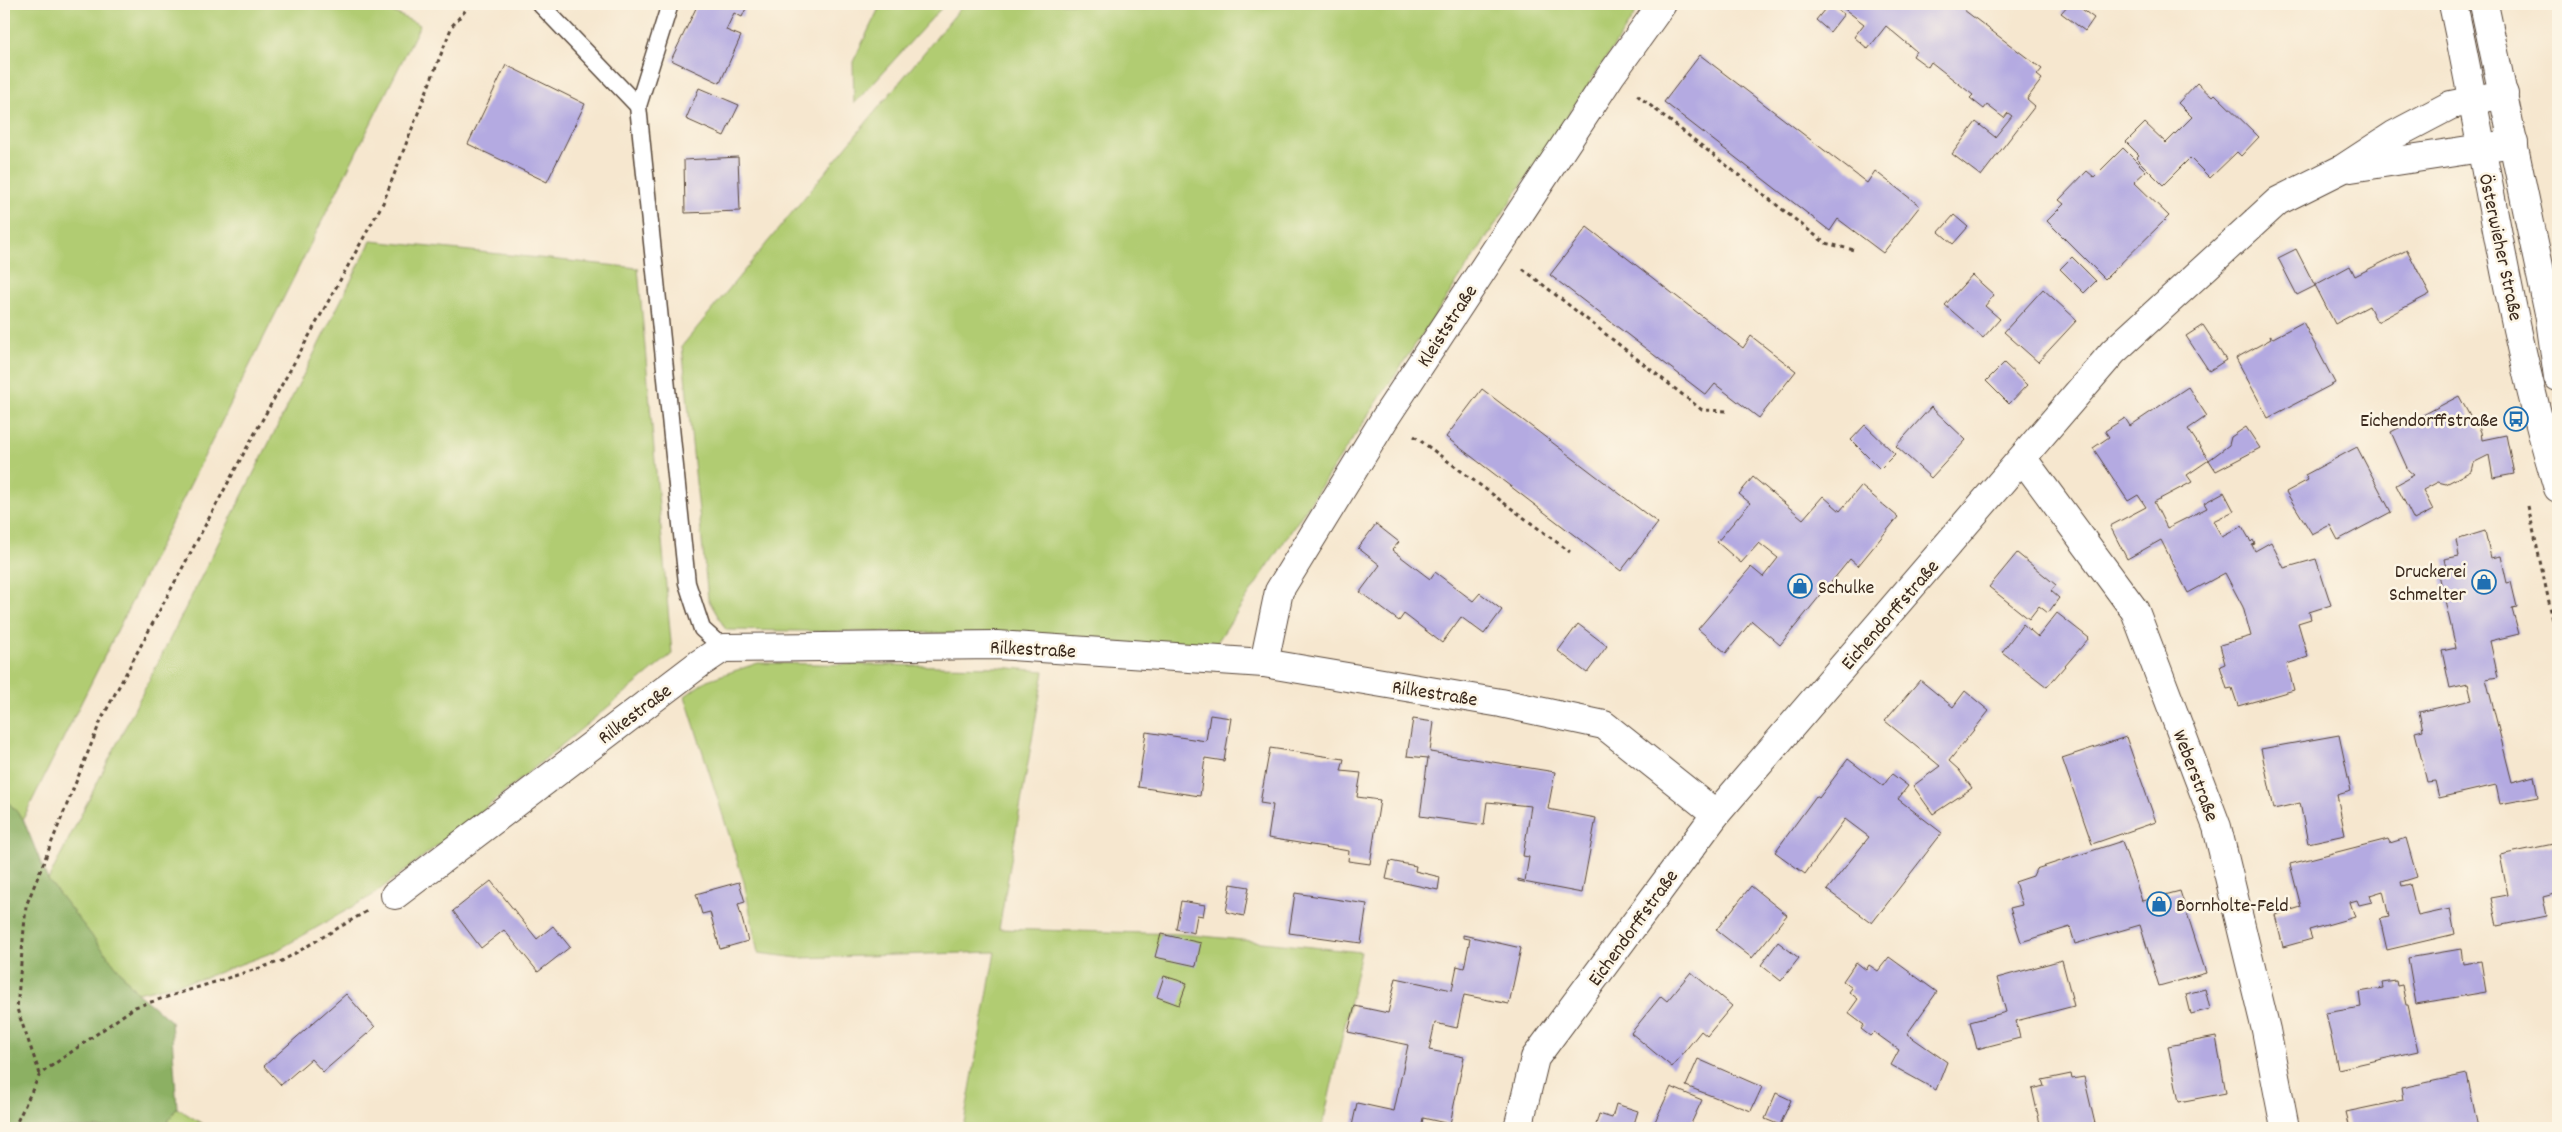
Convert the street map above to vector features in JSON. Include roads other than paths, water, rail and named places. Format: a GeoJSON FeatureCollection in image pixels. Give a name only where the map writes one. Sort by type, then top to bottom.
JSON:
{"type":"FeatureCollection","features":[{"type":"Feature","properties":{"kind":"street","name":"Kleiststraße"},"geometry":{"type":"LineString","coordinates":[[1264,663],[1279,591],[1387,415],[1611,75],[1662,4]]}},
{"type":"Feature","properties":{"kind":"street","name":"Österwieher Straße"},"geometry":{"type":"LineString","coordinates":[[2454,4],[2481,148],[2540,430],[2558,488]]}},
{"type":"Feature","properties":{"kind":"street","name":"Österwieher Straße"},"geometry":{"type":"LineString","coordinates":[[2484,4],[2550,319],[2558,377]]}},
{"type":"Feature","properties":{"kind":"street","name":"Eichendorffstraße"},"geometry":{"type":"LineString","coordinates":[[1518,1128],[1536,1058],[1716,814],[2113,352],[2278,201],[2342,169],[2394,136],[2451,106],[2504,94]]}},
{"type":"Feature","properties":{"kind":"street","name":"Eichendorffstraße"},"geometry":{"type":"LineString","coordinates":[[2342,169],[2514,143]]}},
{"type":"Feature","properties":{"kind":"street","name":"Weberstraße"},"geometry":{"type":"LineString","coordinates":[[2023,459],[2135,611],[2217,826],[2266,1030],[2285,1128]]}},
{"type":"Feature","properties":{"kind":"street","name":"Rilkestraße"},"geometry":{"type":"LineString","coordinates":[[395,895],[699,664],[723,648],[997,645],[1264,663],[1501,703],[1604,725],[1716,814]]}},
{"type":"Feature","properties":{"kind":"lane"},"geometry":{"type":"LineString","coordinates":[[540,4],[638,106]]}},
{"type":"Feature","properties":{"kind":"lane"},"geometry":{"type":"LineString","coordinates":[[670,4],[638,106],[687,583],[702,629],[723,648]]}},
{"type":"Feature","properties":{"kind":"place","name":"Eichendorffstraße"},"geometry":{"type":"Point","coordinates":[2516,419]}},
{"type":"Feature","properties":{"kind":"place","name":"Druckerei Schmelter"},"geometry":{"type":"Point","coordinates":[2484,582]}},
{"type":"Feature","properties":{"kind":"place","name":"Schulke"},"geometry":{"type":"Point","coordinates":[1800,586]}},
{"type":"Feature","properties":{"kind":"place","name":"Bornholte-Feld"},"geometry":{"type":"Point","coordinates":[2159,904]}}]}
